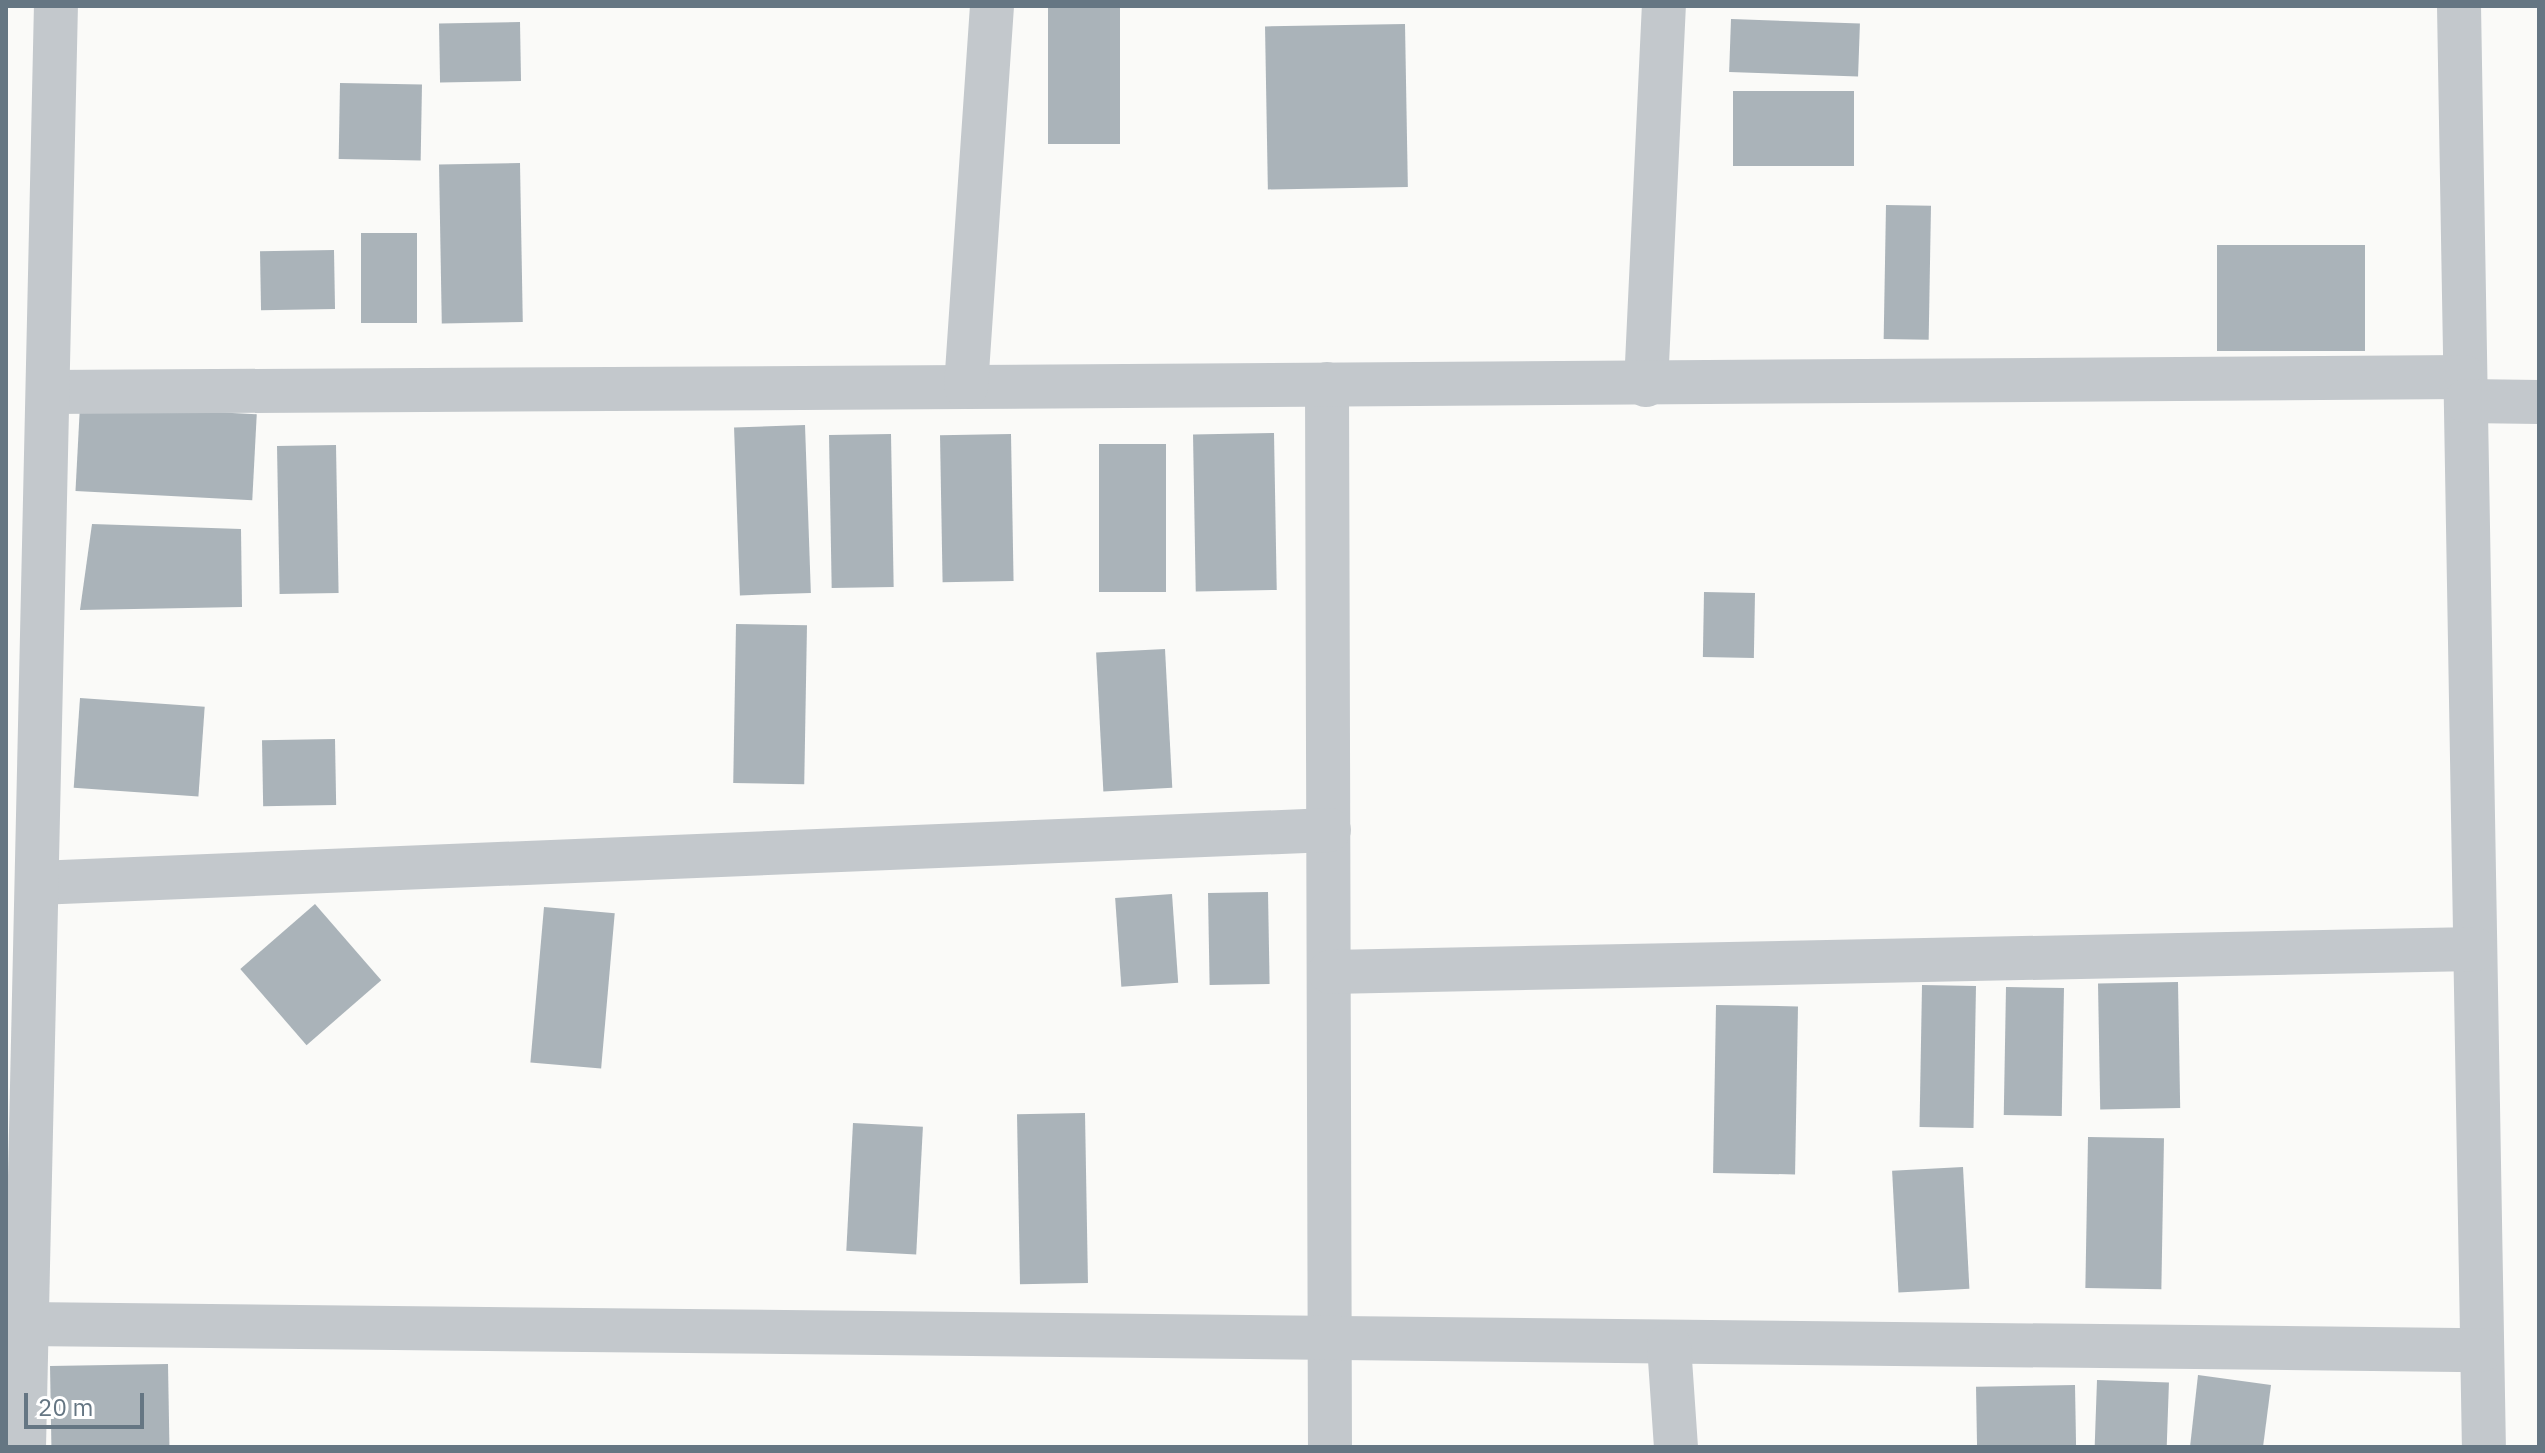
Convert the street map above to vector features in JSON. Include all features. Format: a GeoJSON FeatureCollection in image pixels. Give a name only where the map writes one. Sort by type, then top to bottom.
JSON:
{"type":"FeatureCollection","features":[{"type":"Feature","properties":{"kind":"street"},"geometry":{"type":"LineString","coordinates":[[24,1447],[56,6]]}},
{"type":"Feature","properties":{"kind":"street"},"geometry":{"type":"LineString","coordinates":[[966,387],[992,6]]}},
{"type":"Feature","properties":{"kind":"street"},"geometry":{"type":"LineString","coordinates":[[1646,385],[1664,6]]}},
{"type":"Feature","properties":{"kind":"street"},"geometry":{"type":"LineString","coordinates":[[2459,6],[2484,1447]]}},
{"type":"Feature","properties":{"kind":"street"},"geometry":{"type":"LineString","coordinates":[[1327,384],[1330,1447]]}},
{"type":"Feature","properties":{"kind":"street"},"geometry":{"type":"LineString","coordinates":[[48,392],[1646,385],[2466,389],[2539,402]]}},
{"type":"Feature","properties":{"kind":"street"},"geometry":{"type":"LineString","coordinates":[[37,883],[1329,830]]}},
{"type":"Feature","properties":{"kind":"street"},"geometry":{"type":"LineString","coordinates":[[1330,972],[2475,949]]}},
{"type":"Feature","properties":{"kind":"street"},"geometry":{"type":"LineString","coordinates":[[26,1324],[1669,1345],[2481,1350]]}},
{"type":"Feature","properties":{"kind":"street"},"geometry":{"type":"LineString","coordinates":[[1669,1345],[1676,1447]]}},
{"type":"Feature","properties":{"kind":"building"},"geometry":{"type":"Polygon","coordinates":[[[1048,6],[1120,6],[1120,144],[1048,144],[1048,6]]]}},
{"type":"Feature","properties":{"kind":"building"},"geometry":{"type":"Polygon","coordinates":[[[1731,19],[1860,24],[1858,76],[1729,72],[1731,19]]]}},
{"type":"Feature","properties":{"kind":"building"},"geometry":{"type":"Polygon","coordinates":[[[520,22],[521,81],[440,82],[439,23],[520,22]]]}},
{"type":"Feature","properties":{"kind":"building"},"geometry":{"type":"Polygon","coordinates":[[[1405,24],[1408,187],[1268,189],[1265,26],[1405,24]]]}},
{"type":"Feature","properties":{"kind":"building"},"geometry":{"type":"Polygon","coordinates":[[[340,83],[422,84],[421,160],[339,159],[340,83]]]}},
{"type":"Feature","properties":{"kind":"building"},"geometry":{"type":"Polygon","coordinates":[[[1733,91],[1854,91],[1854,166],[1733,166],[1733,91]]]}},
{"type":"Feature","properties":{"kind":"building"},"geometry":{"type":"Polygon","coordinates":[[[520,163],[523,322],[442,323],[439,164],[520,163]]]}},
{"type":"Feature","properties":{"kind":"building"},"geometry":{"type":"Polygon","coordinates":[[[1886,205],[1931,206],[1929,340],[1884,339],[1886,205]]]}},
{"type":"Feature","properties":{"kind":"building"},"geometry":{"type":"Polygon","coordinates":[[[361,233],[417,233],[417,323],[361,323],[361,233]]]}},
{"type":"Feature","properties":{"kind":"building"},"geometry":{"type":"Polygon","coordinates":[[[2217,245],[2365,245],[2365,351],[2217,351],[2217,245]]]}},
{"type":"Feature","properties":{"kind":"building"},"geometry":{"type":"Polygon","coordinates":[[[334,250],[335,309],[261,310],[260,251],[334,250]]]}},
{"type":"Feature","properties":{"kind":"building"},"geometry":{"type":"Polygon","coordinates":[[[80,405],[257,414],[252,500],[75,491],[80,405]]]}},
{"type":"Feature","properties":{"kind":"building"},"geometry":{"type":"Polygon","coordinates":[[[805,425],[811,593],[740,595],[734,427],[805,425]]]}},
{"type":"Feature","properties":{"kind":"building"},"geometry":{"type":"Polygon","coordinates":[[[1274,433],[1277,590],[1196,591],[1193,434],[1274,433]]]}},
{"type":"Feature","properties":{"kind":"building"},"geometry":{"type":"Polygon","coordinates":[[[891,434],[894,587],[832,588],[829,435],[891,434]]]}},
{"type":"Feature","properties":{"kind":"building"},"geometry":{"type":"Polygon","coordinates":[[[1011,434],[1014,581],[943,582],[940,435],[1011,434]]]}},
{"type":"Feature","properties":{"kind":"building"},"geometry":{"type":"Polygon","coordinates":[[[1099,444],[1166,444],[1166,592],[1099,592],[1099,444]]]}},
{"type":"Feature","properties":{"kind":"building"},"geometry":{"type":"Polygon","coordinates":[[[336,445],[339,593],[280,594],[277,446],[336,445]]]}},
{"type":"Feature","properties":{"kind":"building"},"geometry":{"type":"Polygon","coordinates":[[[92,524],[241,529],[242,607],[80,610],[92,524]]]}},
{"type":"Feature","properties":{"kind":"building"},"geometry":{"type":"Polygon","coordinates":[[[1704,592],[1755,593],[1754,658],[1703,657],[1704,592]]]}},
{"type":"Feature","properties":{"kind":"building"},"geometry":{"type":"Polygon","coordinates":[[[736,624],[807,625],[804,784],[733,783],[736,624]]]}},
{"type":"Feature","properties":{"kind":"building"},"geometry":{"type":"Polygon","coordinates":[[[1165,649],[1172,788],[1103,791],[1096,653],[1165,649]]]}},
{"type":"Feature","properties":{"kind":"building"},"geometry":{"type":"Polygon","coordinates":[[[80,698],[205,707],[198,797],[74,788],[80,698]]]}},
{"type":"Feature","properties":{"kind":"building"},"geometry":{"type":"Polygon","coordinates":[[[335,739],[336,805],[263,806],[262,740],[335,739]]]}},
{"type":"Feature","properties":{"kind":"building"},"geometry":{"type":"Polygon","coordinates":[[[1268,892],[1270,984],[1210,985],[1208,893],[1268,892]]]}},
{"type":"Feature","properties":{"kind":"building"},"geometry":{"type":"Polygon","coordinates":[[[1172,894],[1178,983],[1121,987],[1115,898],[1172,894]]]}},
{"type":"Feature","properties":{"kind":"building"},"geometry":{"type":"Polygon","coordinates":[[[315,904],[381,980],[307,1045],[240,969],[315,904]]]}},
{"type":"Feature","properties":{"kind":"building"},"geometry":{"type":"Polygon","coordinates":[[[544,907],[615,913],[601,1069],[530,1062],[544,907]]]}},
{"type":"Feature","properties":{"kind":"building"},"geometry":{"type":"Polygon","coordinates":[[[2178,982],[2180,1108],[2100,1109],[2098,983],[2178,982]]]}},
{"type":"Feature","properties":{"kind":"building"},"geometry":{"type":"Polygon","coordinates":[[[1922,985],[1976,986],[1974,1128],[1920,1127],[1922,985]]]}},
{"type":"Feature","properties":{"kind":"building"},"geometry":{"type":"Polygon","coordinates":[[[2006,987],[2064,988],[2062,1116],[2004,1115],[2006,987]]]}},
{"type":"Feature","properties":{"kind":"building"},"geometry":{"type":"Polygon","coordinates":[[[1716,1005],[1798,1006],[1795,1174],[1713,1173],[1716,1005]]]}},
{"type":"Feature","properties":{"kind":"building"},"geometry":{"type":"Polygon","coordinates":[[[1085,1113],[1088,1283],[1020,1284],[1017,1114],[1085,1113]]]}},
{"type":"Feature","properties":{"kind":"building"},"geometry":{"type":"Polygon","coordinates":[[[853,1123],[923,1127],[916,1254],[846,1251],[853,1123]]]}},
{"type":"Feature","properties":{"kind":"building"},"geometry":{"type":"Polygon","coordinates":[[[2088,1137],[2164,1138],[2161,1289],[2085,1288],[2088,1137]]]}},
{"type":"Feature","properties":{"kind":"building"},"geometry":{"type":"Polygon","coordinates":[[[1963,1167],[1969,1289],[1898,1293],[1892,1171],[1963,1167]]]}},
{"type":"Feature","properties":{"kind":"building"},"geometry":{"type":"Polygon","coordinates":[[[168,1364],[169,1447],[51,1447],[50,1366],[168,1364]]]}},
{"type":"Feature","properties":{"kind":"building"},"geometry":{"type":"Polygon","coordinates":[[[2198,1375],[2271,1385],[2263,1447],[2190,1447],[2198,1375]]]}},
{"type":"Feature","properties":{"kind":"building"},"geometry":{"type":"Polygon","coordinates":[[[2097,1380],[2169,1383],[2167,1447],[2095,1447],[2097,1380]]]}},
{"type":"Feature","properties":{"kind":"building"},"geometry":{"type":"Polygon","coordinates":[[[2075,1385],[2076,1447],[1977,1447],[1976,1387],[2075,1385]]]}}]}
